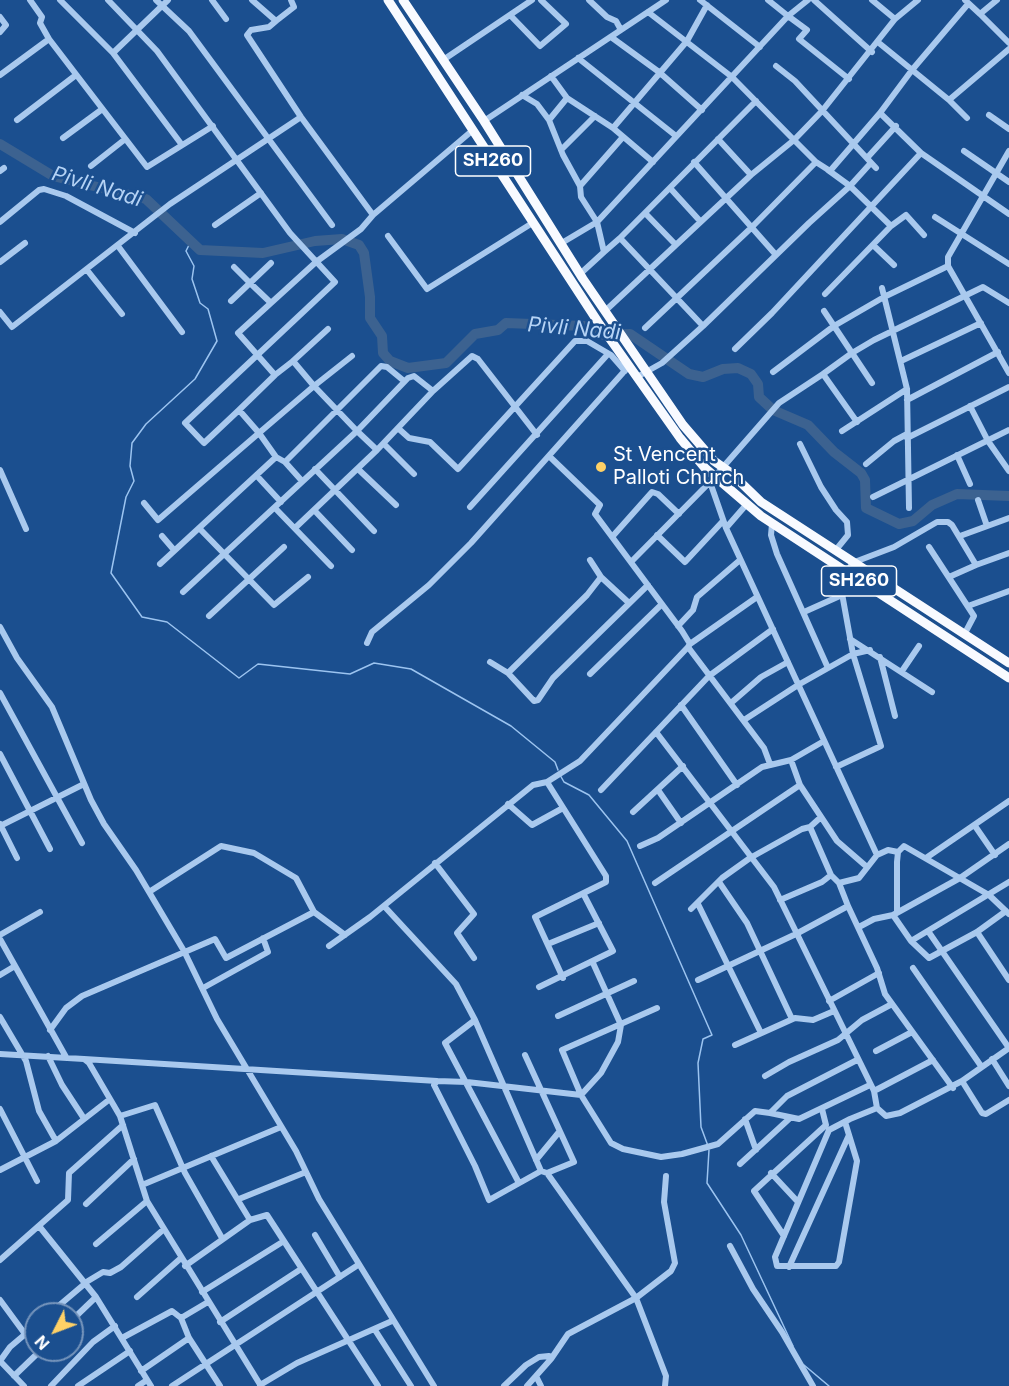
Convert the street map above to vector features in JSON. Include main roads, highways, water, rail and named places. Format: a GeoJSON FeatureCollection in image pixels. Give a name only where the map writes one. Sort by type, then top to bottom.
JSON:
{"type":"FeatureCollection","features":[{"type":"Feature","properties":{"kind":"highway","name":"SH260"},"geometry":{"type":"LineString","coordinates":[[388,0],[534,222],[598,322],[612,350],[637,377],[712,479],[772,524],[1009,678]]}},
{"type":"Feature","properties":{"kind":"highway","name":"SH260"},"geometry":{"type":"LineString","coordinates":[[403,0],[484,121],[560,244],[646,372],[683,424],[722,467],[761,502],[1009,663]]}},
{"type":"Feature","properties":{"kind":"waterway","name":"Pivli Nadi"},"geometry":{"type":"LineString","coordinates":[[0,144],[53,176],[146,199],[200,250],[263,253],[315,241],[342,239],[359,245],[364,253],[370,297],[370,318],[382,336],[383,353],[390,361],[408,368],[446,363],[475,334],[498,330],[506,323],[584,326],[594,333],[605,335],[630,334],[689,374],[703,377],[723,369],[738,368],[751,374],[758,384],[759,397],[773,410],[808,425],[834,452],[861,473],[865,480],[866,508],[899,524],[913,521],[932,505],[957,494],[1009,496]]}},
{"type":"Feature","properties":{"kind":"waterway"},"geometry":{"type":"LineString","coordinates":[[190,243],[186,251],[194,266],[192,279],[200,303],[208,309],[217,341],[195,379],[146,424],[132,443],[130,466],[134,481],[126,497],[111,573],[142,617],[167,622],[239,678],[258,664],[350,674],[374,663],[411,669],[511,726],[555,762],[558,770]]}},
{"type":"Feature","properties":{"kind":"waterway"},"geometry":{"type":"LineString","coordinates":[[560,775],[564,782],[589,795],[627,841],[712,1035],[703,1039],[698,1063],[701,1127],[708,1146]]}},
{"type":"Feature","properties":{"kind":"waterway"},"geometry":{"type":"LineString","coordinates":[[709,1150],[707,1183],[741,1235],[793,1346]]}},
{"type":"Feature","properties":{"kind":"waterway"},"geometry":{"type":"LineString","coordinates":[[804,1365],[829,1386]]}},
{"type":"Feature","properties":{"kind":"place","name":"St Vencent Palloti Church"},"geometry":{"type":"Point","coordinates":[601,467]}}]}
